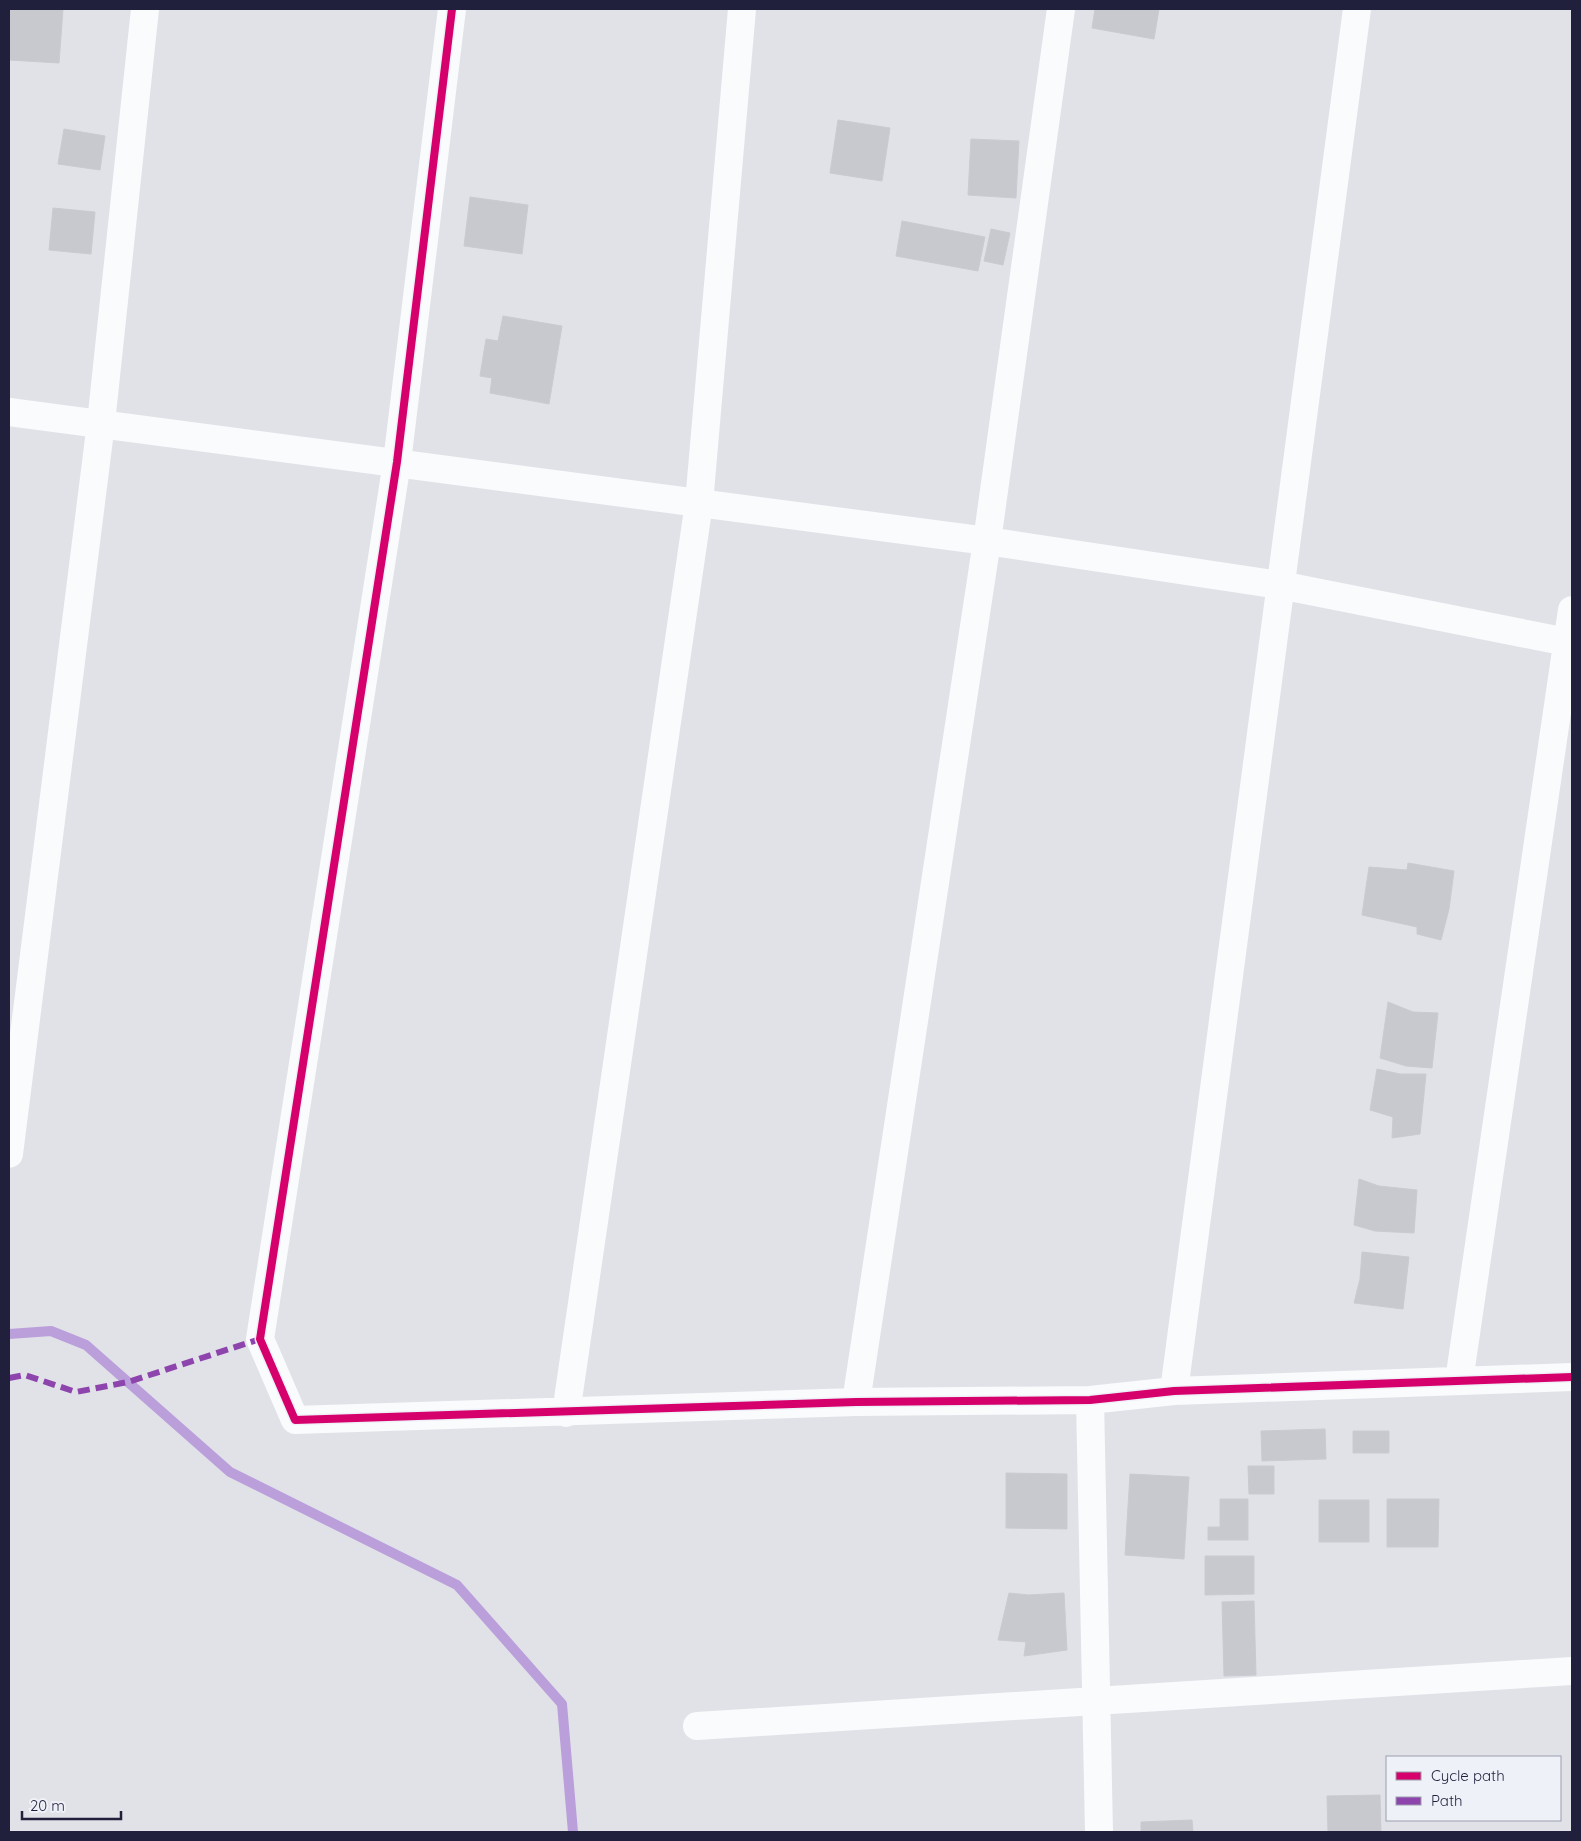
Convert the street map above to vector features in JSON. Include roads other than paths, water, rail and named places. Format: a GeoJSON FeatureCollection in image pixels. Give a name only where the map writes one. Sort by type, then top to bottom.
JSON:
{"type":"FeatureCollection","features":[{"type":"Feature","properties":{"kind":"street"},"geometry":{"type":"LineString","coordinates":[[9,1154],[100,423],[145,9]]}},
{"type":"Feature","properties":{"kind":"street"},"geometry":{"type":"LineString","coordinates":[[452,9],[397,462],[260,1339],[295,1420],[566,1413],[856,1402],[1090,1400],[1174,1391],[1572,1377]]}},
{"type":"Feature","properties":{"kind":"street"},"geometry":{"type":"LineString","coordinates":[[566,1413],[699,503],[742,9]]}},
{"type":"Feature","properties":{"kind":"street"},"geometry":{"type":"LineString","coordinates":[[856,1402],[987,541],[1061,9]]}},
{"type":"Feature","properties":{"kind":"street"},"geometry":{"type":"LineString","coordinates":[[1174,1391],[1357,9]]}},
{"type":"Feature","properties":{"kind":"street"},"geometry":{"type":"LineString","coordinates":[[9,412],[987,541],[1280,585],[1570,643]]}},
{"type":"Feature","properties":{"kind":"street"},"geometry":{"type":"LineString","coordinates":[[1459,1381],[1570,643],[1572,610]]}},
{"type":"Feature","properties":{"kind":"street"},"geometry":{"type":"LineString","coordinates":[[1090,1400],[1099,1832]]}},
{"type":"Feature","properties":{"kind":"street"},"geometry":{"type":"LineString","coordinates":[[697,1726],[1572,1671]]}},
{"type":"Feature","properties":{"kind":"waterway"},"geometry":{"type":"LineString","coordinates":[[9,1334],[51,1331],[86,1345],[230,1472],[457,1585],[562,1704],[573,1832]]}}]}
